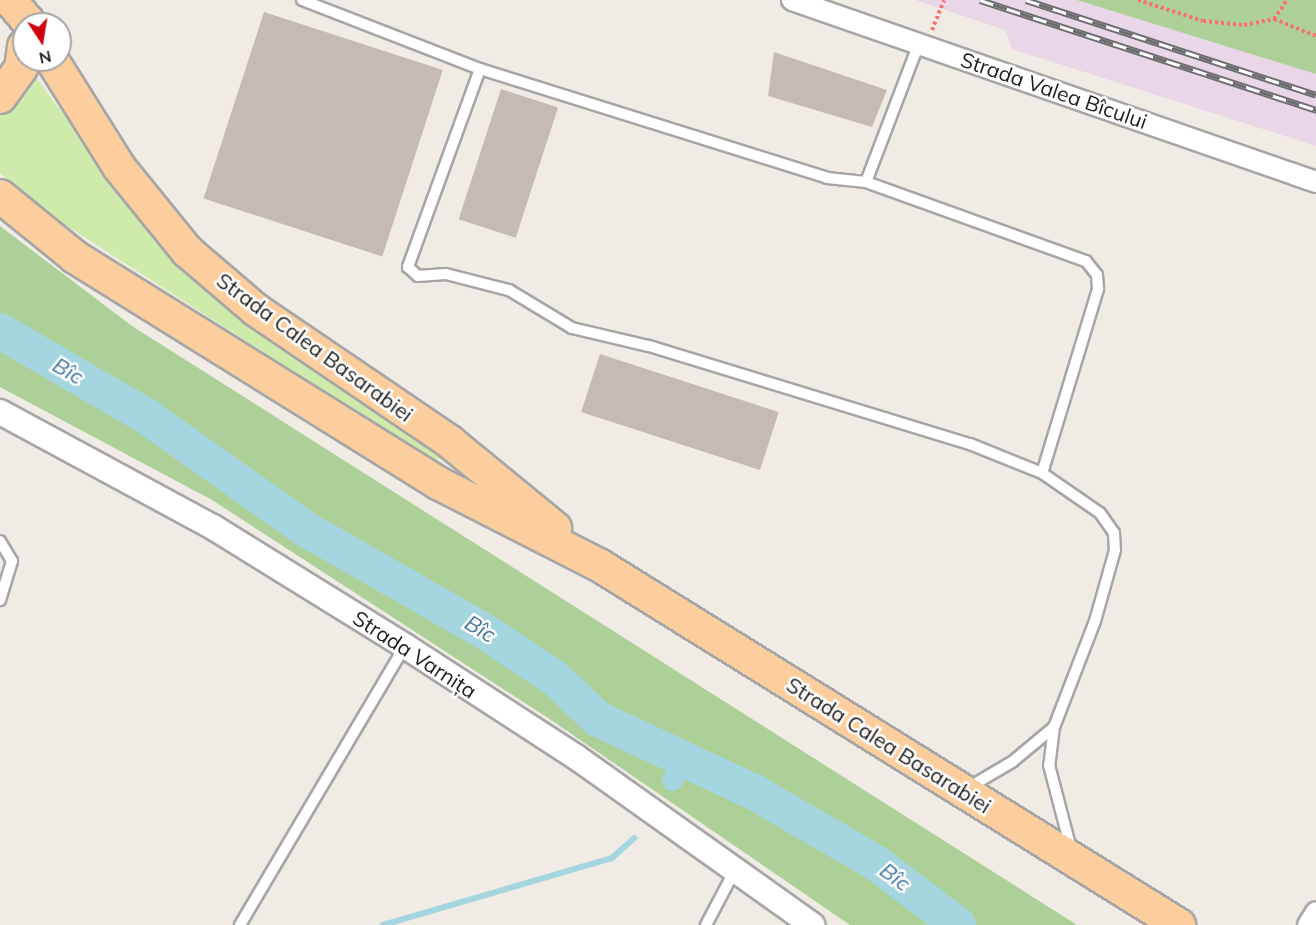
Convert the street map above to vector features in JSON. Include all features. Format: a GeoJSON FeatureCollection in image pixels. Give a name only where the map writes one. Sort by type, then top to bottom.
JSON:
{"type":"FeatureCollection","features":[{"type":"Feature","properties":{"kind":"main road"},"geometry":{"type":"LineString","coordinates":[[0,97],[18,72]]}},
{"type":"Feature","properties":{"kind":"main road","name":"Strada Calea Basarabiei"},"geometry":{"type":"LineString","coordinates":[[60,72],[119,167],[187,251],[256,310],[450,442],[599,565]]}},
{"type":"Feature","properties":{"kind":"main road","name":"Strada Calea Basarabiei"},"geometry":{"type":"LineString","coordinates":[[0,196],[75,257],[438,483],[599,565],[1179,925]]}},
{"type":"Feature","properties":{"kind":"street","name":"Strada Valea Bîcului"},"geometry":{"type":"LineString","coordinates":[[792,0],[1316,182]]}},
{"type":"Feature","properties":{"kind":"street","name":"Strada Varnița"},"geometry":{"type":"LineString","coordinates":[[0,412],[213,527],[405,646],[576,758],[812,925]]}},
{"type":"Feature","properties":{"kind":"street"},"geometry":{"type":"LineString","coordinates":[[1308,925],[1316,912]]}},
{"type":"Feature","properties":{"kind":"lane"},"geometry":{"type":"LineString","coordinates":[[303,0],[480,69],[827,178],[866,182],[1086,261],[1098,275],[1098,289],[1042,473]]}},
{"type":"Feature","properties":{"kind":"lane"},"geometry":{"type":"LineString","coordinates":[[866,182],[923,44]]}},
{"type":"Feature","properties":{"kind":"lane"},"geometry":{"type":"LineString","coordinates":[[480,69],[408,267],[418,276],[446,274],[509,290],[572,328],[649,346],[970,444],[1042,473],[1100,513],[1114,533],[1115,550],[1095,621],[1054,727],[1049,765],[1074,860]]}},
{"type":"Feature","properties":{"kind":"lane"},"geometry":{"type":"LineString","coordinates":[[0,541],[12,561],[0,600]]}},
{"type":"Feature","properties":{"kind":"lane"},"geometry":{"type":"LineString","coordinates":[[240,925],[405,646]]}},
{"type":"Feature","properties":{"kind":"lane"},"geometry":{"type":"LineString","coordinates":[[963,791],[1012,762],[1054,727]]}},
{"type":"Feature","properties":{"kind":"lane"},"geometry":{"type":"LineString","coordinates":[[706,925],[734,872]]}},
{"type":"Feature","properties":{"kind":"path"},"geometry":{"type":"LineString","coordinates":[[923,44],[944,0]]}},
{"type":"Feature","properties":{"kind":"path"},"geometry":{"type":"LineString","coordinates":[[1138,0],[1218,25],[1274,19],[1316,36]]}},
{"type":"Feature","properties":{"kind":"path"},"geometry":{"type":"LineString","coordinates":[[1274,19],[1287,0]]}},
{"type":"Feature","properties":{"kind":"shaded area"},"geometry":{"type":"Polygon","coordinates":[[[915,0],[1154,0],[1316,54],[1316,146],[1012,49],[1005,30],[915,0]]]}},
{"type":"Feature","properties":{"kind":"green space"},"geometry":{"type":"Polygon","coordinates":[[[1077,0],[1316,0],[1316,74],[1077,0]]]}},
{"type":"Feature","properties":{"kind":"green space"},"geometry":{"type":"Polygon","coordinates":[[[35,76],[142,221],[210,292],[287,352],[442,453],[436,463],[53,217],[0,173],[0,113],[35,76]]]}},
{"type":"Feature","properties":{"kind":"green space"},"geometry":{"type":"Polygon","coordinates":[[[0,226],[132,326],[1077,925],[850,925],[551,720],[212,500],[0,387],[0,226]]]}},
{"type":"Feature","properties":{"kind":"building"},"geometry":{"type":"Polygon","coordinates":[[[264,12],[443,70],[382,257],[203,198],[264,12]]]}},
{"type":"Feature","properties":{"kind":"building"},"geometry":{"type":"Polygon","coordinates":[[[774,52],[887,90],[872,127],[768,96],[774,52]]]}},
{"type":"Feature","properties":{"kind":"building"},"geometry":{"type":"Polygon","coordinates":[[[501,89],[558,108],[516,238],[459,219],[501,89]]]}},
{"type":"Feature","properties":{"kind":"building"},"geometry":{"type":"Polygon","coordinates":[[[600,354],[779,412],[760,470],[581,412],[600,354]]]}},
{"type":"Feature","properties":{"kind":"waterway","name":"Bîc"},"geometry":{"type":"LineString","coordinates":[[0,331],[146,416],[304,528],[487,633],[556,679],[598,719],[754,792],[876,863],[958,925]]}},
{"type":"Feature","properties":{"kind":"waterway"},"geometry":{"type":"LineString","coordinates":[[672,780],[684,761]]}},
{"type":"Feature","properties":{"kind":"waterway"},"geometry":{"type":"LineString","coordinates":[[383,925],[612,858],[634,838]]}},
{"type":"Feature","properties":{"kind":"railway"},"geometry":{"type":"LineString","coordinates":[[980,0],[1316,110]]}},
{"type":"Feature","properties":{"kind":"railway"},"geometry":{"type":"LineString","coordinates":[[1026,0],[1316,95]]}}]}
